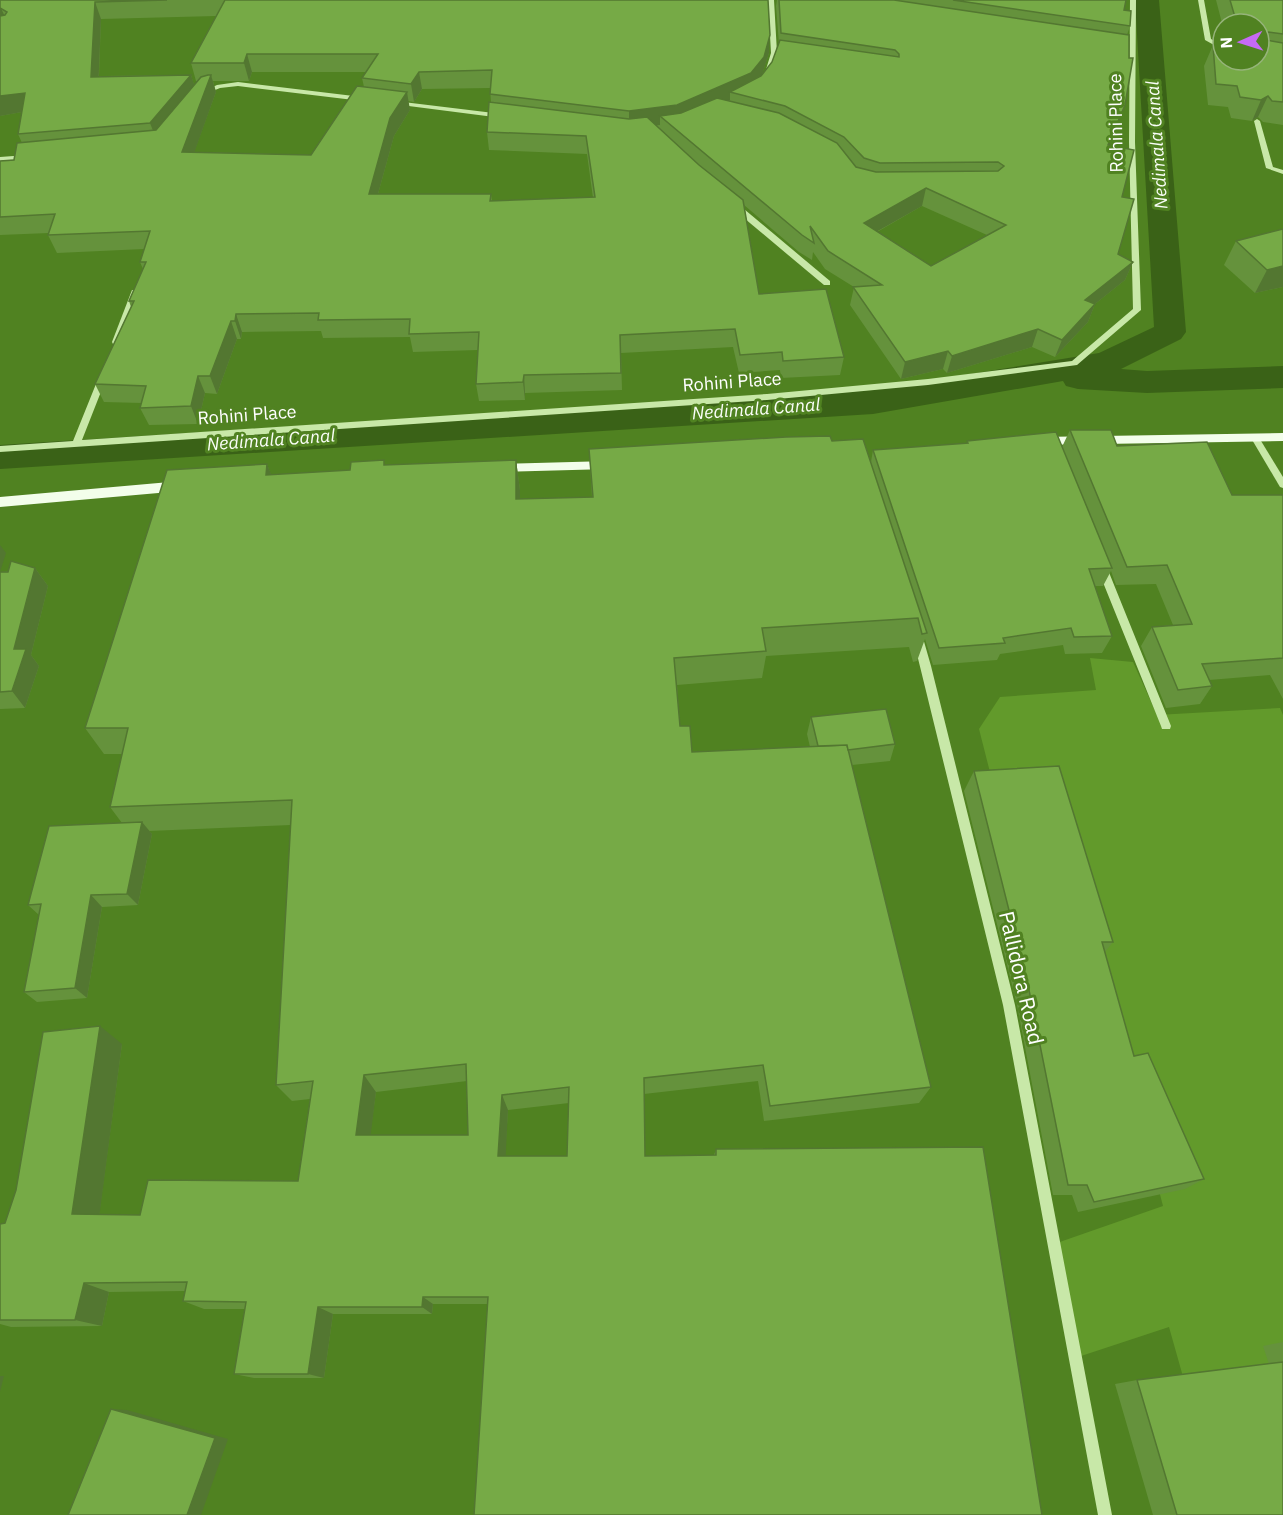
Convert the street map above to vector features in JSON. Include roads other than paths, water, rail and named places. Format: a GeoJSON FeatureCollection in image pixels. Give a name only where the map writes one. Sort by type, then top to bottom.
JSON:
{"type":"FeatureCollection","features":[{"type":"Feature","properties":{"kind":"main road"},"geometry":{"type":"LineString","coordinates":[[1029,442],[1054,446],[1283,436]]}},
{"type":"Feature","properties":{"kind":"main road"},"geometry":{"type":"LineString","coordinates":[[485,468],[626,465]]}},
{"type":"Feature","properties":{"kind":"main road"},"geometry":{"type":"LineString","coordinates":[[0,502],[197,485]]}},
{"type":"Feature","properties":{"kind":"street","name":"Rohini Place"},"geometry":{"type":"LineString","coordinates":[[0,449],[767,397],[928,382],[1074,363],[1137,310],[1131,49],[1133,0]]}},
{"type":"Feature","properties":{"kind":"street"},"geometry":{"type":"LineString","coordinates":[[1201,0],[1208,40],[1211,42]]}},
{"type":"Feature","properties":{"kind":"street"},"geometry":{"type":"LineString","coordinates":[[760,85],[767,76],[774,53],[771,1],[781,2]]}},
{"type":"Feature","properties":{"kind":"street"},"geometry":{"type":"LineString","coordinates":[[1121,47],[1131,49]]}},
{"type":"Feature","properties":{"kind":"street"},"geometry":{"type":"LineString","coordinates":[[774,53],[786,55]]}},
{"type":"Feature","properties":{"kind":"street"},"geometry":{"type":"LineString","coordinates":[[196,101],[203,92],[219,86],[238,84],[366,99]]}},
{"type":"Feature","properties":{"kind":"street"},"geometry":{"type":"LineString","coordinates":[[389,102],[516,118]]}},
{"type":"Feature","properties":{"kind":"street"},"geometry":{"type":"LineString","coordinates":[[1257,121],[1270,168],[1283,172]]}},
{"type":"Feature","properties":{"kind":"street"},"geometry":{"type":"LineString","coordinates":[[0,159],[35,156]]}},
{"type":"Feature","properties":{"kind":"street"},"geometry":{"type":"LineString","coordinates":[[730,202],[827,283]]}},
{"type":"Feature","properties":{"kind":"street"},"geometry":{"type":"LineString","coordinates":[[111,356],[136,290]]}},
{"type":"Feature","properties":{"kind":"street"},"geometry":{"type":"LineString","coordinates":[[77,443],[106,366]]}},
{"type":"Feature","properties":{"kind":"street"},"geometry":{"type":"LineString","coordinates":[[1255,438],[1283,485]]}},
{"type":"Feature","properties":{"kind":"street"},"geometry":{"type":"LineString","coordinates":[[1096,550],[1166,726]]}},
{"type":"Feature","properties":{"kind":"street","name":"Pallidora Road"},"geometry":{"type":"LineString","coordinates":[[915,632],[926,666],[1009,1005],[1104,1515]]}},
{"type":"Feature","properties":{"kind":"waterway","name":"Nedimala Canal"},"geometry":{"type":"LineString","coordinates":[[0,457],[873,402],[1107,363],[1170,332],[1147,0]]}},
{"type":"Feature","properties":{"kind":"waterway"},"geometry":{"type":"LineString","coordinates":[[1078,378],[1147,382],[1283,377]]}}]}
